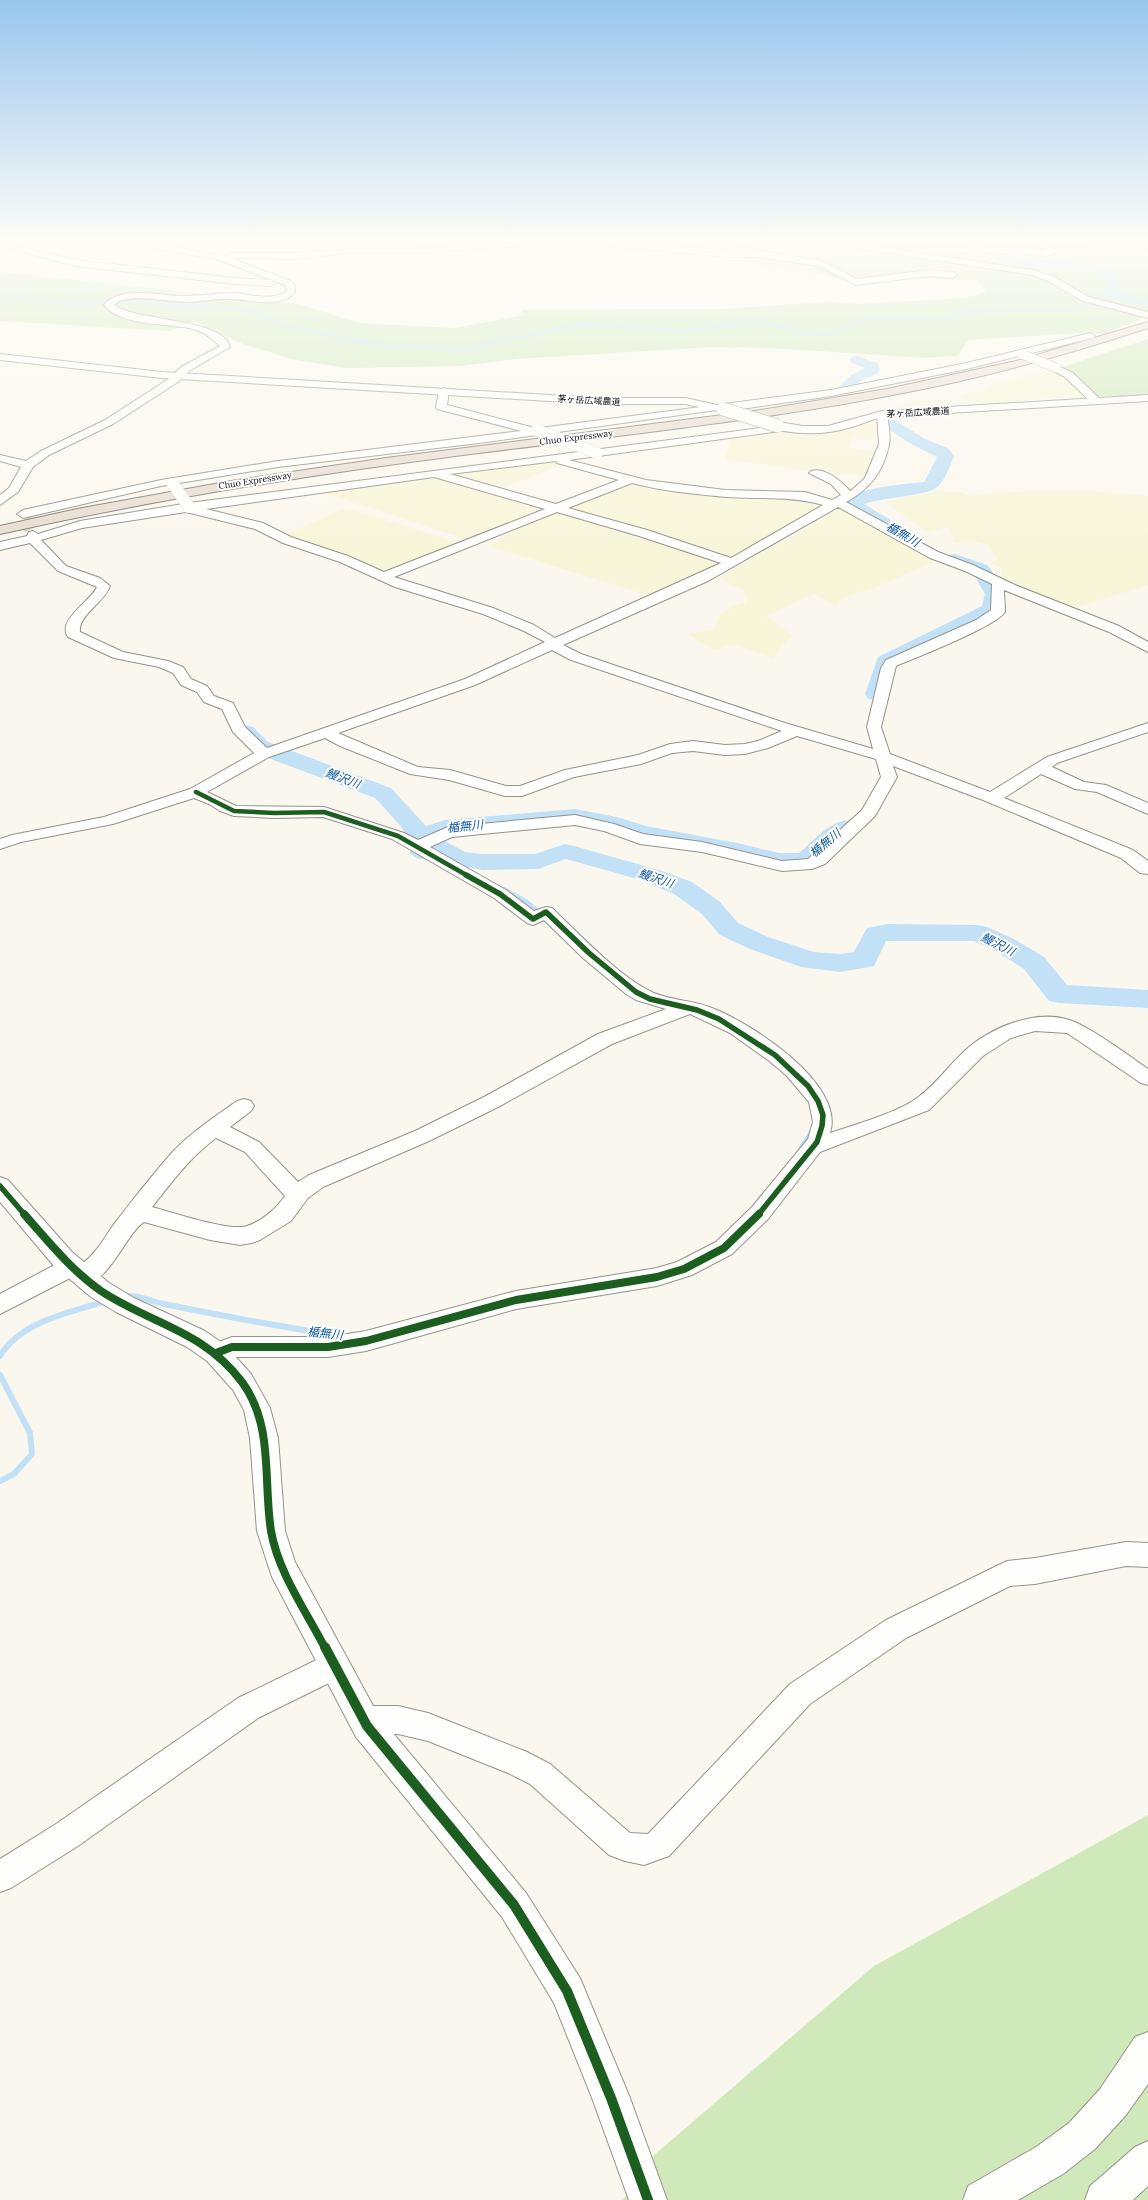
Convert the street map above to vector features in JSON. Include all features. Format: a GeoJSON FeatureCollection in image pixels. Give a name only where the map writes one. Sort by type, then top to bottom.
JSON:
{"type":"FeatureCollection","features":[{"type":"Feature","properties":{"kind":"highway","name":"Chuo Expressway"},"geometry":{"type":"LineString","coordinates":[[0,530],[134,501],[267,478],[814,406],[994,370],[1105,341]]}},
{"type":"Feature","properties":{"kind":"highway","name":"Chuo Expressway"},"geometry":{"type":"LineString","coordinates":[[0,537],[138,507],[270,484],[739,422],[899,396],[1010,372],[1111,341]]}},
{"type":"Feature","properties":{"kind":"street"},"geometry":{"type":"LineString","coordinates":[[219,341],[225,345],[223,350],[185,369],[159,391],[109,422],[46,453],[28,465],[14,490],[0,502],[24,516],[173,482],[278,464],[479,440],[537,430],[831,393],[962,367],[1072,341]]}},
{"type":"Feature","properties":{"kind":"street"},"geometry":{"type":"LineString","coordinates":[[1020,354],[1056,368],[1069,375],[1096,401]]}},
{"type":"Feature","properties":{"kind":"street","name":"茅ヶ岳広域農道"},"geometry":{"type":"LineString","coordinates":[[0,357],[178,376],[606,401],[685,401],[720,408],[781,427],[810,430],[834,429],[864,418],[882,414],[1148,398]]}},
{"type":"Feature","properties":{"kind":"street"},"geometry":{"type":"LineString","coordinates":[[444,391],[441,407],[448,410],[537,430],[597,453]]}},
{"type":"Feature","properties":{"kind":"street"},"geometry":{"type":"LineString","coordinates":[[0,844],[18,838],[107,821],[196,792],[264,754],[470,682],[703,578],[856,492],[870,479],[884,444],[882,414]]}},
{"type":"Feature","properties":{"kind":"street"},"geometry":{"type":"LineString","coordinates":[[0,546],[33,536],[80,525],[189,508],[432,473],[597,453],[781,427]]}},
{"type":"Feature","properties":{"kind":"street"},"geometry":{"type":"LineString","coordinates":[[0,458],[28,465]]}},
{"type":"Feature","properties":{"kind":"street"},"geometry":{"type":"LineString","coordinates":[[556,458],[583,468],[646,483],[725,493],[805,496],[840,501],[934,555],[1114,628],[1148,648]]}},
{"type":"Feature","properties":{"kind":"street"},"geometry":{"type":"LineString","coordinates":[[432,473],[643,533],[732,563]]}},
{"type":"Feature","properties":{"kind":"street"},"geometry":{"type":"LineString","coordinates":[[815,473],[835,482],[840,501]]}},
{"type":"Feature","properties":{"kind":"street"},"geometry":{"type":"LineString","coordinates":[[382,576],[630,479]]}},
{"type":"Feature","properties":{"kind":"street"},"geometry":{"type":"LineString","coordinates":[[173,482],[189,508],[237,519],[259,526],[287,540],[344,559],[400,584],[494,613],[549,639],[553,644],[576,657],[796,731],[884,757],[989,797],[1127,854],[1137,860],[1147,870]]}},
{"type":"Feature","properties":{"kind":"street"},"geometry":{"type":"LineString","coordinates":[[33,536],[55,561],[57,566],[66,571],[98,581],[104,586],[98,600],[73,622],[71,628],[73,634],[119,655],[163,664],[178,670],[186,682],[202,689],[210,699],[228,706],[238,729],[264,754]]}},
{"type":"Feature","properties":{"kind":"street"},"geometry":{"type":"LineString","coordinates":[[414,845],[448,832],[561,820],[575,820],[608,826],[640,839],[702,847],[782,866],[812,864],[819,860],[869,813],[889,777],[874,727],[888,668],[891,663],[981,623],[998,612],[989,578]]}},
{"type":"Feature","properties":{"kind":"street"},"geometry":{"type":"LineString","coordinates":[[989,797],[996,796],[1052,760],[1148,727]]}},
{"type":"Feature","properties":{"kind":"street"},"geometry":{"type":"LineString","coordinates":[[327,733],[345,744],[415,771],[450,775],[505,791],[522,791],[570,774],[641,759],[670,748],[693,746],[726,750],[744,749],[763,745],[796,731]]}},
{"type":"Feature","properties":{"kind":"street"},"geometry":{"type":"LineString","coordinates":[[1041,768],[1081,786],[1100,788],[1116,794],[1148,809]]}},
{"type":"Feature","properties":{"kind":"street"},"geometry":{"type":"LineString","coordinates":[[196,792],[205,798],[214,800],[226,808],[234,811],[274,813],[324,812],[398,836],[500,894],[533,919],[542,915],[630,988],[644,996],[690,1007],[726,1023],[783,1060],[818,1100],[823,1115],[822,1128],[817,1142],[760,1213],[724,1248],[684,1269],[657,1277],[516,1300],[401,1334],[366,1341],[328,1347],[232,1347],[216,1353]]}},
{"type":"Feature","properties":{"kind":"street"},"geometry":{"type":"LineString","coordinates":[[134,1215],[143,1213],[210,1231],[240,1236],[252,1234],[266,1227],[283,1215],[298,1196],[316,1181],[422,1136],[484,1106],[605,1039],[690,1007]]}},
{"type":"Feature","properties":{"kind":"street"},"geometry":{"type":"LineString","coordinates":[[813,1147],[843,1138],[923,1105],[969,1057],[987,1044],[1020,1025],[1037,1022],[1057,1024],[1072,1028],[1148,1078]]}},
{"type":"Feature","properties":{"kind":"street"},"geometry":{"type":"LineString","coordinates":[[0,1305],[77,1271],[109,1252],[118,1235],[176,1162],[192,1145],[244,1106]]}},
{"type":"Feature","properties":{"kind":"street"},"geometry":{"type":"LineString","coordinates":[[215,1129],[252,1147],[298,1196]]}},
{"type":"Feature","properties":{"kind":"street"},"geometry":{"type":"LineString","coordinates":[[0,1186],[63,1259],[100,1290],[125,1305],[196,1339],[216,1353],[242,1382],[258,1408],[264,1438],[271,1531],[282,1567],[364,1720],[514,1905],[567,1991],[611,2098],[648,2200]]}},
{"type":"Feature","properties":{"kind":"street"},"geometry":{"type":"LineString","coordinates":[[364,1720],[398,1720],[428,1727],[517,1762],[540,1774],[620,1844],[631,1849],[647,1851],[658,1845],[800,1694],[896,1629],[1007,1574],[1035,1571],[1126,1554],[1148,1555]]}},
{"type":"Feature","properties":{"kind":"street"},"geometry":{"type":"LineString","coordinates":[[0,1877],[67,1835],[248,1708],[335,1665]]}},
{"type":"Feature","properties":{"kind":"street"},"geometry":{"type":"LineString","coordinates":[[982,2200],[1069,2147],[1096,2122],[1125,2087],[1148,2050]]}},
{"type":"Feature","properties":{"kind":"street"},"geometry":{"type":"LineString","coordinates":[[1104,2200],[1148,2160]]}},
{"type":"Feature","properties":{"kind":"shaded area"},"geometry":{"type":"Polygon","coordinates":[[[1053,369],[1066,375],[1090,397],[1038,399],[984,406],[955,396],[989,388],[988,385],[1053,369]]]}},
{"type":"Feature","properties":{"kind":"shaded area"},"geometry":{"type":"Polygon","coordinates":[[[935,398],[958,408],[900,411],[897,406],[935,398]]]}},
{"type":"Feature","properties":{"kind":"shaded area"},"geometry":{"type":"Polygon","coordinates":[[[876,421],[878,440],[853,438],[849,448],[876,451],[865,476],[812,472],[725,459],[731,439],[778,431],[833,432],[864,422],[876,421]]]}},
{"type":"Feature","properties":{"kind":"shaded area"},"geometry":{"type":"Polygon","coordinates":[[[550,461],[562,465],[497,490],[456,475],[470,471],[550,461]]]}},
{"type":"Feature","properties":{"kind":"shaded area"},"geometry":{"type":"Polygon","coordinates":[[[432,475],[547,508],[469,540],[322,492],[432,475]]]}},
{"type":"Feature","properties":{"kind":"shaded area"},"geometry":{"type":"Polygon","coordinates":[[[633,483],[653,490],[660,488],[760,499],[803,497],[826,505],[731,559],[568,507],[633,483]]]}},
{"type":"Feature","properties":{"kind":"shaded area"},"geometry":{"type":"Polygon","coordinates":[[[1083,490],[1148,496],[1148,585],[1071,609],[1001,579],[1002,570],[991,563],[998,559],[988,545],[978,542],[954,543],[949,526],[928,532],[885,502],[938,491],[962,492],[969,496],[996,492],[1083,490]]]}},
{"type":"Feature","properties":{"kind":"shaded area"},"geometry":{"type":"Polygon","coordinates":[[[345,508],[459,543],[382,571],[346,554],[298,541],[287,534],[345,508]]]}},
{"type":"Feature","properties":{"kind":"shaded area"},"geometry":{"type":"Polygon","coordinates":[[[842,508],[937,560],[877,587],[851,595],[835,605],[814,594],[766,616],[792,635],[773,658],[734,644],[715,650],[698,642],[689,634],[714,629],[720,615],[733,606],[747,602],[743,589],[733,586],[720,577],[842,508]]]}},
{"type":"Feature","properties":{"kind":"shaded area"},"geometry":{"type":"Polygon","coordinates":[[[556,512],[643,537],[695,554],[718,564],[650,596],[489,546],[518,527],[556,512]]]}},
{"type":"Feature","properties":{"kind":"green space"},"geometry":{"type":"Polygon","coordinates":[[[236,341],[968,341],[958,356],[926,358],[770,348],[713,347],[516,359],[461,366],[347,368],[292,359],[236,341]]]}},
{"type":"Feature","properties":{"kind":"green space"},"geometry":{"type":"Polygon","coordinates":[[[1143,341],[1148,341],[1148,396],[1096,396],[1081,380],[1063,367],[1143,341]]]}},
{"type":"Feature","properties":{"kind":"green space"},"geometry":{"type":"Polygon","coordinates":[[[1148,1815],[1148,2200],[623,2200],[653,2156],[874,1966],[1148,1815]]]}},
{"type":"Feature","properties":{"kind":"waterway"},"geometry":{"type":"LineString","coordinates":[[357,341],[373,344],[465,350],[496,341]]}},
{"type":"Feature","properties":{"kind":"waterway","name":"楯無川"},"geometry":{"type":"LineString","coordinates":[[846,388],[856,378],[873,370],[872,366],[857,360]]}},
{"type":"Feature","properties":{"kind":"waterway","name":"楯無川"},"geometry":{"type":"LineString","coordinates":[[889,423],[919,442],[942,452],[946,456],[934,481],[929,486],[871,495],[854,502],[856,508],[891,528]]}},
{"type":"Feature","properties":{"kind":"waterway","name":"楯無川"},"geometry":{"type":"LineString","coordinates":[[876,694],[885,661],[991,609],[995,594],[983,572],[980,569],[955,560]]}},
{"type":"Feature","properties":{"kind":"waterway","name":"鰻沢川"},"geometry":{"type":"LineString","coordinates":[[245,732],[260,747],[383,793],[407,818],[421,837]]}},
{"type":"Feature","properties":{"kind":"waterway","name":"楯無川"},"geometry":{"type":"LineString","coordinates":[[421,837],[445,827],[575,816],[608,822],[641,833],[737,850],[779,861],[794,861],[807,859],[846,826]]}},
{"type":"Feature","properties":{"kind":"waterway","name":"楯無川"},"geometry":{"type":"LineString","coordinates":[[421,837],[411,846],[412,853],[419,857],[430,858]]}},
{"type":"Feature","properties":{"kind":"waterway","name":"鰻沢川"},"geometry":{"type":"LineString","coordinates":[[421,837],[458,858],[482,862],[538,861],[565,851],[650,875],[683,888],[711,908],[729,929],[759,943],[811,961],[840,963],[864,960],[876,934],[888,932],[978,933],[1005,945],[1034,963],[1059,994],[1148,999]]}},
{"type":"Feature","properties":{"kind":"waterway","name":"楯無川"},"geometry":{"type":"LineString","coordinates":[[503,889],[525,901],[541,914]]}},
{"type":"Feature","properties":{"kind":"waterway","name":"楯無川"},"geometry":{"type":"LineString","coordinates":[[801,1148],[812,1131]]}},
{"type":"Feature","properties":{"kind":"waterway","name":"楯無川"},"geometry":{"type":"LineString","coordinates":[[123,1297],[133,1296],[208,1313],[342,1336]]}},
{"type":"Feature","properties":{"kind":"waterway","name":"楯無川"},"geometry":{"type":"LineString","coordinates":[[0,1356],[9,1344],[34,1326],[63,1314],[107,1301]]}},
{"type":"Feature","properties":{"kind":"waterway","name":"楯無川"},"geometry":{"type":"LineString","coordinates":[[0,1375],[30,1433],[32,1454],[14,1474],[0,1481]]}},
{"type":"Feature","properties":{"kind":"tunnel"},"geometry":{"type":"LineString","coordinates":[[25,519],[33,535]]}},
{"type":"Feature","properties":{"kind":"cycle path"},"geometry":{"type":"LineString","coordinates":[[196,792],[205,798],[214,800],[226,808],[234,811],[274,813],[324,812],[398,836],[500,894],[533,919],[546,912],[589,953],[636,992],[650,999],[705,1012],[756,1041],[793,1070],[808,1086],[818,1101],[823,1115],[822,1129],[817,1142],[760,1213],[724,1248],[684,1269],[657,1277],[516,1300],[366,1341],[328,1347],[232,1347],[216,1353]]}},
{"type":"Feature","properties":{"kind":"cycle path"},"geometry":{"type":"LineString","coordinates":[[0,1186],[63,1259],[100,1290],[125,1305],[196,1339],[216,1353],[242,1382],[257,1408],[264,1438],[271,1531],[282,1567],[367,1726],[514,1905],[567,1991],[611,2098],[648,2200]]}}]}
